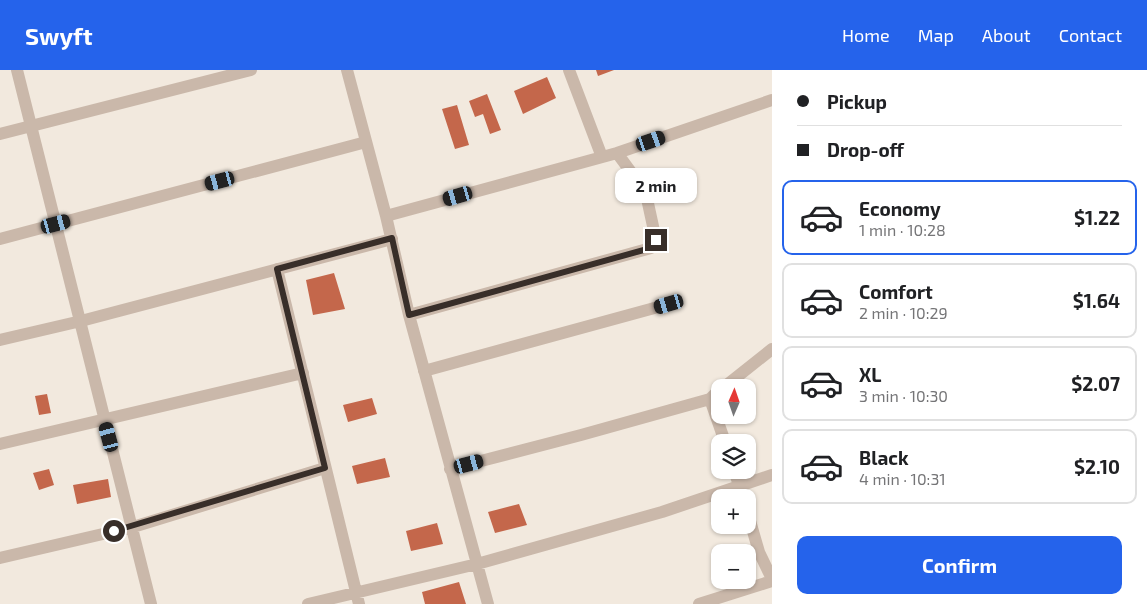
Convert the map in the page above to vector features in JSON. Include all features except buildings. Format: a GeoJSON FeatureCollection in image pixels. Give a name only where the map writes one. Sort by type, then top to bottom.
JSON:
{"type":"FeatureCollection","features":[{"type":"Feature","properties":{"kind":"street"},"geometry":{"type":"LineString","coordinates":[[17,70],[151,604]]}},
{"type":"Feature","properties":{"kind":"street"},"geometry":{"type":"LineString","coordinates":[[0,134],[251,70]]}},
{"type":"Feature","properties":{"kind":"street"},"geometry":{"type":"LineString","coordinates":[[347,70],[392,238],[409,315],[488,604]]}},
{"type":"Feature","properties":{"kind":"street"},"geometry":{"type":"LineString","coordinates":[[569,70],[602,157]]}},
{"type":"Feature","properties":{"kind":"street"},"geometry":{"type":"LineString","coordinates":[[386,216],[617,153],[772,100]]}},
{"type":"Feature","properties":{"kind":"street"},"geometry":{"type":"LineString","coordinates":[[0,239],[366,142]]}},
{"type":"Feature","properties":{"kind":"street"},"geometry":{"type":"LineString","coordinates":[[409,315],[651,248],[655,245],[656,240],[646,194],[617,153]]}},
{"type":"Feature","properties":{"kind":"street"},"geometry":{"type":"LineString","coordinates":[[0,340],[81,321],[392,238]]}},
{"type":"Feature","properties":{"kind":"street"},"geometry":{"type":"LineString","coordinates":[[277,269],[358,598]]}},
{"type":"Feature","properties":{"kind":"street"},"geometry":{"type":"LineString","coordinates":[[424,371],[669,304]]}},
{"type":"Feature","properties":{"kind":"street"},"geometry":{"type":"LineString","coordinates":[[734,379],[772,349]]}},
{"type":"Feature","properties":{"kind":"street"},"geometry":{"type":"LineString","coordinates":[[0,444],[303,373]]}},
{"type":"Feature","properties":{"kind":"street"},"geometry":{"type":"LineString","coordinates":[[450,470],[710,399],[722,434]]}},
{"type":"Feature","properties":{"kind":"street"},"geometry":{"type":"LineString","coordinates":[[0,558],[133,527],[325,468]]}},
{"type":"Feature","properties":{"kind":"street"},"geometry":{"type":"LineString","coordinates":[[746,489],[772,475]]}},
{"type":"Feature","properties":{"kind":"street"},"geometry":{"type":"LineString","coordinates":[[308,604],[358,598],[711,500]]}},
{"type":"Feature","properties":{"kind":"street"},"geometry":{"type":"LineString","coordinates":[[699,604],[772,580],[759,552],[754,534]]}},
{"type":"Feature","properties":{"kind":"route"},"geometry":{"type":"LineString","coordinates":[[114,531],[133,527],[325,468],[277,269],[392,238],[409,315],[651,248],[655,245],[656,240]]}}]}
